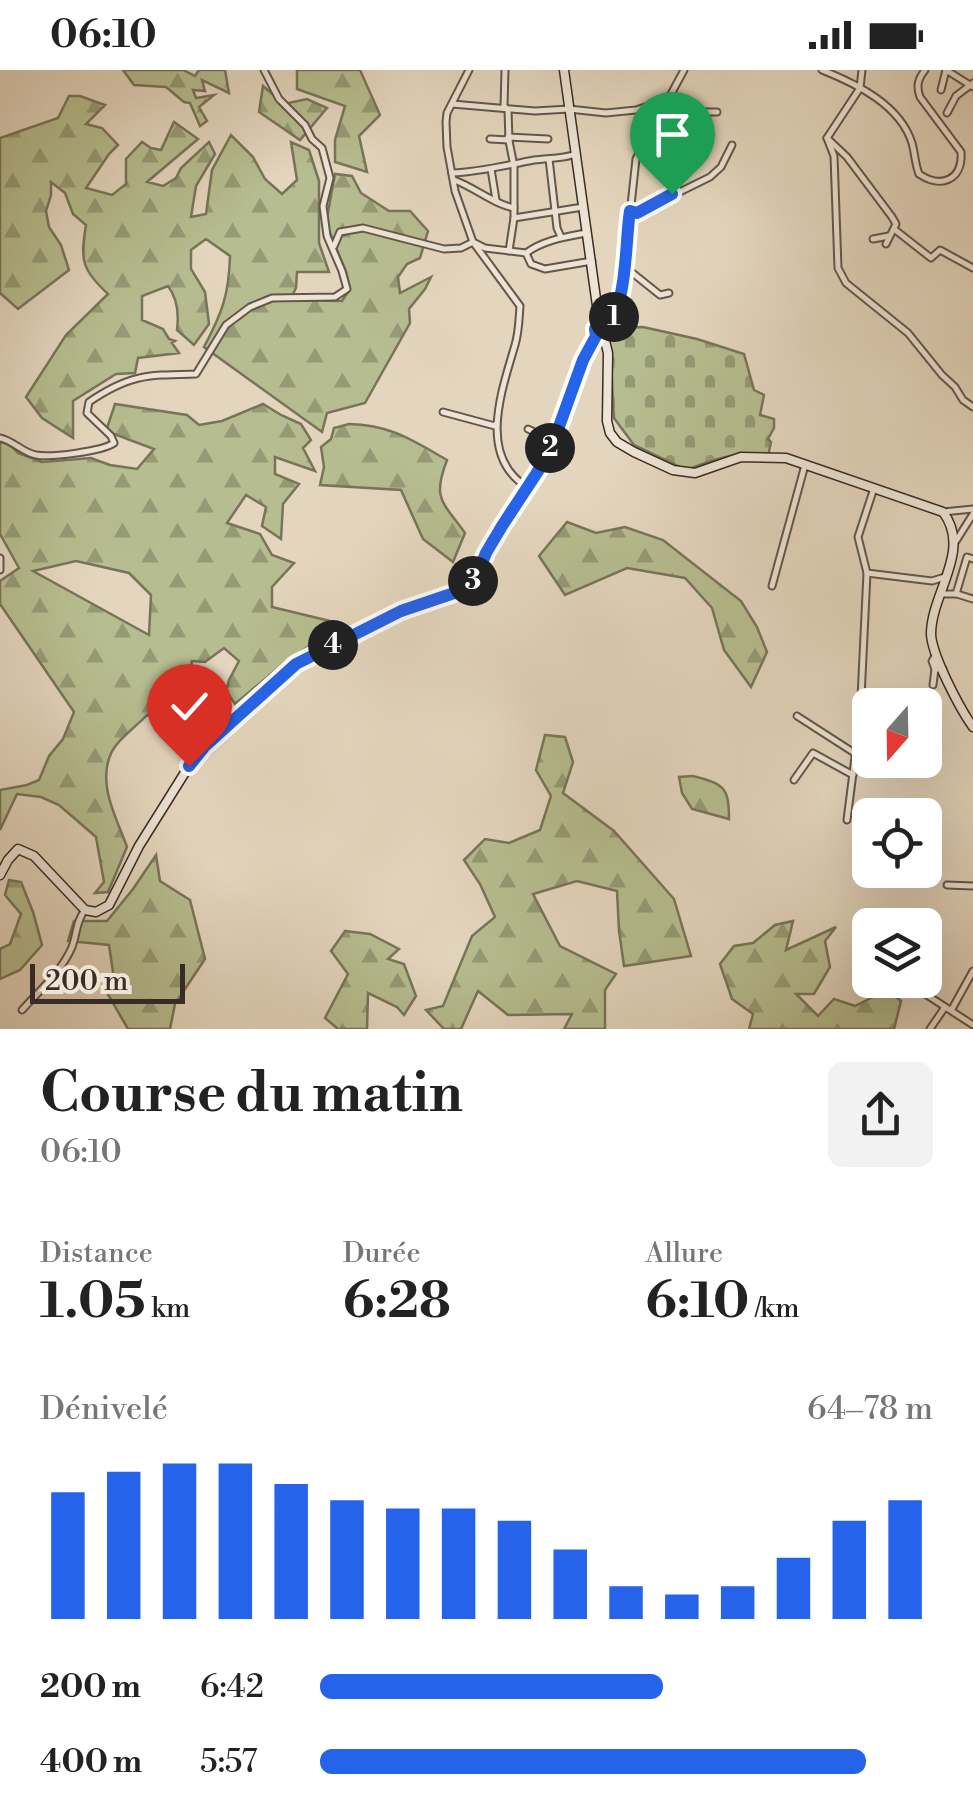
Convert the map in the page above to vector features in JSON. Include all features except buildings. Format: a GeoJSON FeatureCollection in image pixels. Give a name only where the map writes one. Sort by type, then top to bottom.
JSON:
{"type":"FeatureCollection","features":[{"type":"Feature","properties":{"kind":"main road"},"geometry":{"type":"LineString","coordinates":[[564,70],[592,261],[610,433],[624,447],[673,470],[695,473],[741,457],[774,457],[942,512],[952,526],[954,544],[931,636],[939,669],[973,727]]}},
{"type":"Feature","properties":{"kind":"main road"},"geometry":{"type":"LineString","coordinates":[[0,874],[13,853],[25,851],[84,910],[96,912],[109,905],[189,766],[205,746],[280,677],[312,655],[401,611],[466,589],[542,465],[583,360],[601,333]]}},
{"type":"Feature","properties":{"kind":"street"},"geometry":{"type":"LineString","coordinates":[[0,438],[11,440],[34,455],[110,448],[114,443],[111,436],[87,413],[89,402],[128,379],[196,374],[226,325],[250,307],[272,298],[335,297],[346,289],[327,236],[324,206],[330,178],[322,148],[279,99],[264,70]]}},
{"type":"Feature","properties":{"kind":"street"},"geometry":{"type":"LineString","coordinates":[[442,412],[495,426],[517,338],[520,306],[472,242],[458,200],[446,132],[448,113],[469,70]]}},
{"type":"Feature","properties":{"kind":"street"},"geometry":{"type":"LineString","coordinates":[[505,70],[504,106],[508,110],[514,166],[514,218],[509,252]]}},
{"type":"Feature","properties":{"kind":"street"},"geometry":{"type":"LineString","coordinates":[[601,333],[616,310],[636,159],[684,70]]}},
{"type":"Feature","properties":{"kind":"street"},"geometry":{"type":"LineString","coordinates":[[822,70],[860,88],[895,114],[912,144],[919,174],[933,182],[955,175],[962,163],[960,152],[920,97],[918,81],[925,70]]}},
{"type":"Feature","properties":{"kind":"street"},"geometry":{"type":"LineString","coordinates":[[827,138],[860,88],[862,70]]}},
{"type":"Feature","properties":{"kind":"street"},"geometry":{"type":"LineString","coordinates":[[940,90],[946,70],[972,85],[956,96],[947,113]]}},
{"type":"Feature","properties":{"kind":"street"},"geometry":{"type":"LineString","coordinates":[[452,104],[535,112],[569,109],[606,113],[645,107],[695,124],[706,112],[716,112]]}},
{"type":"Feature","properties":{"kind":"street"},"geometry":{"type":"LineString","coordinates":[[490,139],[548,138]]}},
{"type":"Feature","properties":{"kind":"street"},"geometry":{"type":"LineString","coordinates":[[827,138],[847,157],[892,216],[896,224],[886,244]]}},
{"type":"Feature","properties":{"kind":"street"},"geometry":{"type":"LineString","coordinates":[[827,138],[834,156],[841,276],[855,292],[908,333],[963,400],[973,406]]}},
{"type":"Feature","properties":{"kind":"street"},"geometry":{"type":"LineString","coordinates":[[628,220],[630,211],[637,213],[710,177],[732,145]]}},
{"type":"Feature","properties":{"kind":"street"},"geometry":{"type":"LineString","coordinates":[[453,176],[576,154]]}},
{"type":"Feature","properties":{"kind":"street"},"geometry":{"type":"LineString","coordinates":[[548,160],[561,238]]}},
{"type":"Feature","properties":{"kind":"street"},"geometry":{"type":"LineString","coordinates":[[491,168],[496,200]]}},
{"type":"Feature","properties":{"kind":"street"},"geometry":{"type":"LineString","coordinates":[[453,176],[514,208]]}},
{"type":"Feature","properties":{"kind":"street"},"geometry":{"type":"LineString","coordinates":[[514,218],[583,207]]}},
{"type":"Feature","properties":{"kind":"street"},"geometry":{"type":"LineString","coordinates":[[334,248],[340,232],[364,228],[444,249],[461,248],[472,242]]}},
{"type":"Feature","properties":{"kind":"street"},"geometry":{"type":"LineString","coordinates":[[472,242],[486,248],[526,252],[586,232]]}},
{"type":"Feature","properties":{"kind":"street"},"geometry":{"type":"LineString","coordinates":[[873,240],[892,232]]}},
{"type":"Feature","properties":{"kind":"street"},"geometry":{"type":"LineString","coordinates":[[892,232],[932,258],[940,250],[973,268]]}},
{"type":"Feature","properties":{"kind":"street"},"geometry":{"type":"LineString","coordinates":[[526,252],[530,264],[545,269],[592,261]]}},
{"type":"Feature","properties":{"kind":"street"},"geometry":{"type":"LineString","coordinates":[[624,270],[660,296],[669,293]]}},
{"type":"Feature","properties":{"kind":"street"},"geometry":{"type":"LineString","coordinates":[[498,417],[498,450],[504,464],[528,487]]}},
{"type":"Feature","properties":{"kind":"street"},"geometry":{"type":"LineString","coordinates":[[528,429],[553,442]]}},
{"type":"Feature","properties":{"kind":"street"},"geometry":{"type":"LineString","coordinates":[[772,586],[805,464]]}},
{"type":"Feature","properties":{"kind":"street"},"geometry":{"type":"LineString","coordinates":[[861,688],[867,572],[858,537],[874,488]]}},
{"type":"Feature","properties":{"kind":"street"},"geometry":{"type":"LineString","coordinates":[[942,512],[973,511]]}},
{"type":"Feature","properties":{"kind":"street"},"geometry":{"type":"LineString","coordinates":[[954,544],[973,511]]}},
{"type":"Feature","properties":{"kind":"street"},"geometry":{"type":"LineString","coordinates":[[956,594],[968,557],[973,560]]}},
{"type":"Feature","properties":{"kind":"street"},"geometry":{"type":"LineString","coordinates":[[0,558],[0,570]]}},
{"type":"Feature","properties":{"kind":"street"},"geometry":{"type":"LineString","coordinates":[[867,572],[932,582],[946,577]]}},
{"type":"Feature","properties":{"kind":"street"},"geometry":{"type":"LineString","coordinates":[[941,594],[973,599]]}},
{"type":"Feature","properties":{"kind":"street"},"geometry":{"type":"LineString","coordinates":[[933,685],[939,669]]}},
{"type":"Feature","properties":{"kind":"street"},"geometry":{"type":"LineString","coordinates":[[797,716],[852,751]]}},
{"type":"Feature","properties":{"kind":"street"},"geometry":{"type":"LineString","coordinates":[[794,780],[813,754],[852,775]]}},
{"type":"Feature","properties":{"kind":"street"},"geometry":{"type":"LineString","coordinates":[[847,820],[853,778]]}},
{"type":"Feature","properties":{"kind":"street"},"geometry":{"type":"LineString","coordinates":[[947,884],[973,886]]}},
{"type":"Feature","properties":{"kind":"street"},"geometry":{"type":"LineString","coordinates":[[22,1010],[61,966],[84,910]]}},
{"type":"Feature","properties":{"kind":"street"},"geometry":{"type":"LineString","coordinates":[[930,1029],[973,971]]}},
{"type":"Feature","properties":{"kind":"street"},"geometry":{"type":"LineString","coordinates":[[932,998],[973,1025]]}},
{"type":"Feature","properties":{"kind":"green space"},"geometry":{"type":"Polygon","coordinates":[[[123,70],[183,70],[195,76],[199,70],[225,70],[229,93],[202,80],[205,91],[193,90],[196,98],[214,95],[199,107],[207,121],[200,126],[190,103],[166,87],[134,85],[123,70]]]}},
{"type":"Feature","properties":{"kind":"green space"},"geometry":{"type":"Polygon","coordinates":[[[297,70],[360,70],[380,115],[359,136],[367,172],[335,162],[335,140],[345,106],[297,89],[297,70]]]}},
{"type":"Feature","properties":{"kind":"green space"},"geometry":{"type":"Polygon","coordinates":[[[263,86],[284,104],[307,99],[327,108],[300,140],[259,112],[263,86]]]}},
{"type":"Feature","properties":{"kind":"green space"},"geometry":{"type":"Polygon","coordinates":[[[69,96],[105,105],[86,124],[102,128],[118,145],[86,188],[112,195],[126,184],[126,159],[142,142],[161,150],[174,122],[198,139],[147,182],[163,186],[176,178],[181,168],[209,142],[215,154],[196,186],[191,217],[206,214],[212,170],[231,135],[253,157],[265,179],[282,194],[297,180],[291,142],[309,150],[319,181],[319,243],[329,272],[297,272],[290,300],[342,301],[350,289],[326,223],[335,174],[352,176],[361,193],[389,211],[410,211],[428,231],[420,258],[407,264],[398,277],[400,293],[431,277],[409,309],[410,323],[365,403],[327,413],[322,432],[204,347],[223,303],[230,256],[206,239],[191,250],[191,269],[205,292],[209,324],[194,345],[177,330],[177,307],[168,286],[142,296],[142,320],[163,329],[175,341],[172,343],[179,353],[138,358],[135,373],[116,374],[73,401],[73,438],[42,418],[26,397],[66,335],[108,294],[85,264],[86,225],[73,214],[65,193],[51,182],[46,211],[49,227],[61,245],[69,270],[18,309],[0,293],[0,138],[58,118],[69,96]]]}},
{"type":"Feature","properties":{"kind":"green space"},"geometry":{"type":"Polygon","coordinates":[[[643,327],[744,354],[754,390],[764,395],[760,415],[774,419],[768,456],[735,455],[686,470],[634,445],[614,418],[609,328],[643,327]]]}},
{"type":"Feature","properties":{"kind":"green space"},"geometry":{"type":"Polygon","coordinates":[[[115,404],[187,415],[199,425],[222,421],[263,404],[301,424],[311,440],[303,448],[315,471],[275,457],[275,474],[299,484],[283,504],[281,539],[262,526],[266,507],[246,495],[227,523],[260,534],[272,555],[294,563],[272,587],[272,607],[330,621],[330,632],[284,663],[235,704],[226,691],[239,661],[224,648],[205,662],[192,661],[188,683],[176,697],[185,708],[184,730],[147,715],[110,756],[106,779],[110,802],[127,847],[108,892],[95,893],[104,882],[96,837],[59,805],[41,797],[17,794],[0,830],[0,790],[39,780],[74,712],[0,604],[0,581],[19,568],[0,534],[0,444],[5,439],[18,453],[42,462],[91,458],[137,469],[154,449],[106,431],[115,404]],[[76,561],[33,571],[149,635],[151,595],[129,573],[76,561]]]}},
{"type":"Feature","properties":{"kind":"green space"},"geometry":{"type":"Polygon","coordinates":[[[349,424],[389,431],[447,460],[440,492],[445,506],[465,533],[453,562],[423,539],[401,490],[320,485],[324,467],[321,447],[331,439],[334,428],[349,424]]]}},
{"type":"Feature","properties":{"kind":"green space"},"geometry":{"type":"Polygon","coordinates":[[[567,522],[596,533],[625,527],[663,540],[741,601],[767,652],[751,687],[724,650],[712,608],[685,578],[627,568],[565,595],[539,556],[567,522]]]}},
{"type":"Feature","properties":{"kind":"green space"},"geometry":{"type":"Polygon","coordinates":[[[545,735],[565,737],[573,762],[563,793],[614,831],[674,899],[691,956],[624,966],[617,891],[577,881],[533,894],[560,946],[616,974],[605,990],[605,1029],[564,1029],[572,1014],[508,1015],[478,991],[461,1029],[444,1029],[426,1010],[443,1006],[472,936],[495,917],[464,860],[485,839],[509,843],[540,830],[551,796],[536,770],[545,735]]]}},
{"type":"Feature","properties":{"kind":"green space"},"geometry":{"type":"Polygon","coordinates":[[[693,776],[723,789],[729,819],[692,809],[682,793],[679,777],[693,776]]]}},
{"type":"Feature","properties":{"kind":"green space"},"geometry":{"type":"Polygon","coordinates":[[[156,855],[160,881],[190,900],[205,959],[175,1004],[170,1029],[128,1029],[106,991],[113,972],[109,945],[68,941],[74,921],[107,921],[156,855]]]}},
{"type":"Feature","properties":{"kind":"green space"},"geometry":{"type":"Polygon","coordinates":[[[9,880],[21,882],[42,945],[20,970],[0,979],[0,949],[10,944],[21,914],[5,895],[9,880]]]}},
{"type":"Feature","properties":{"kind":"green space"},"geometry":{"type":"Polygon","coordinates":[[[793,921],[786,950],[836,927],[825,941],[830,967],[814,994],[796,994],[818,1016],[834,999],[855,1006],[871,998],[897,998],[901,1001],[894,1029],[749,1029],[753,1014],[732,999],[720,964],[734,946],[753,943],[775,925],[793,921]]]}},
{"type":"Feature","properties":{"kind":"green space"},"geometry":{"type":"Polygon","coordinates":[[[345,931],[370,934],[399,949],[388,959],[404,964],[416,996],[404,1015],[397,1007],[368,993],[367,1029],[338,1029],[325,1018],[348,974],[331,951],[345,931]]]}},
{"type":"Feature","properties":{"kind":"route"},"geometry":{"type":"LineString","coordinates":[[189,766],[205,746],[296,664],[401,611],[466,589],[476,578],[486,553],[552,446],[583,360],[596,336],[595,329],[611,323],[623,279],[630,211],[637,213],[672,194]]}}]}
